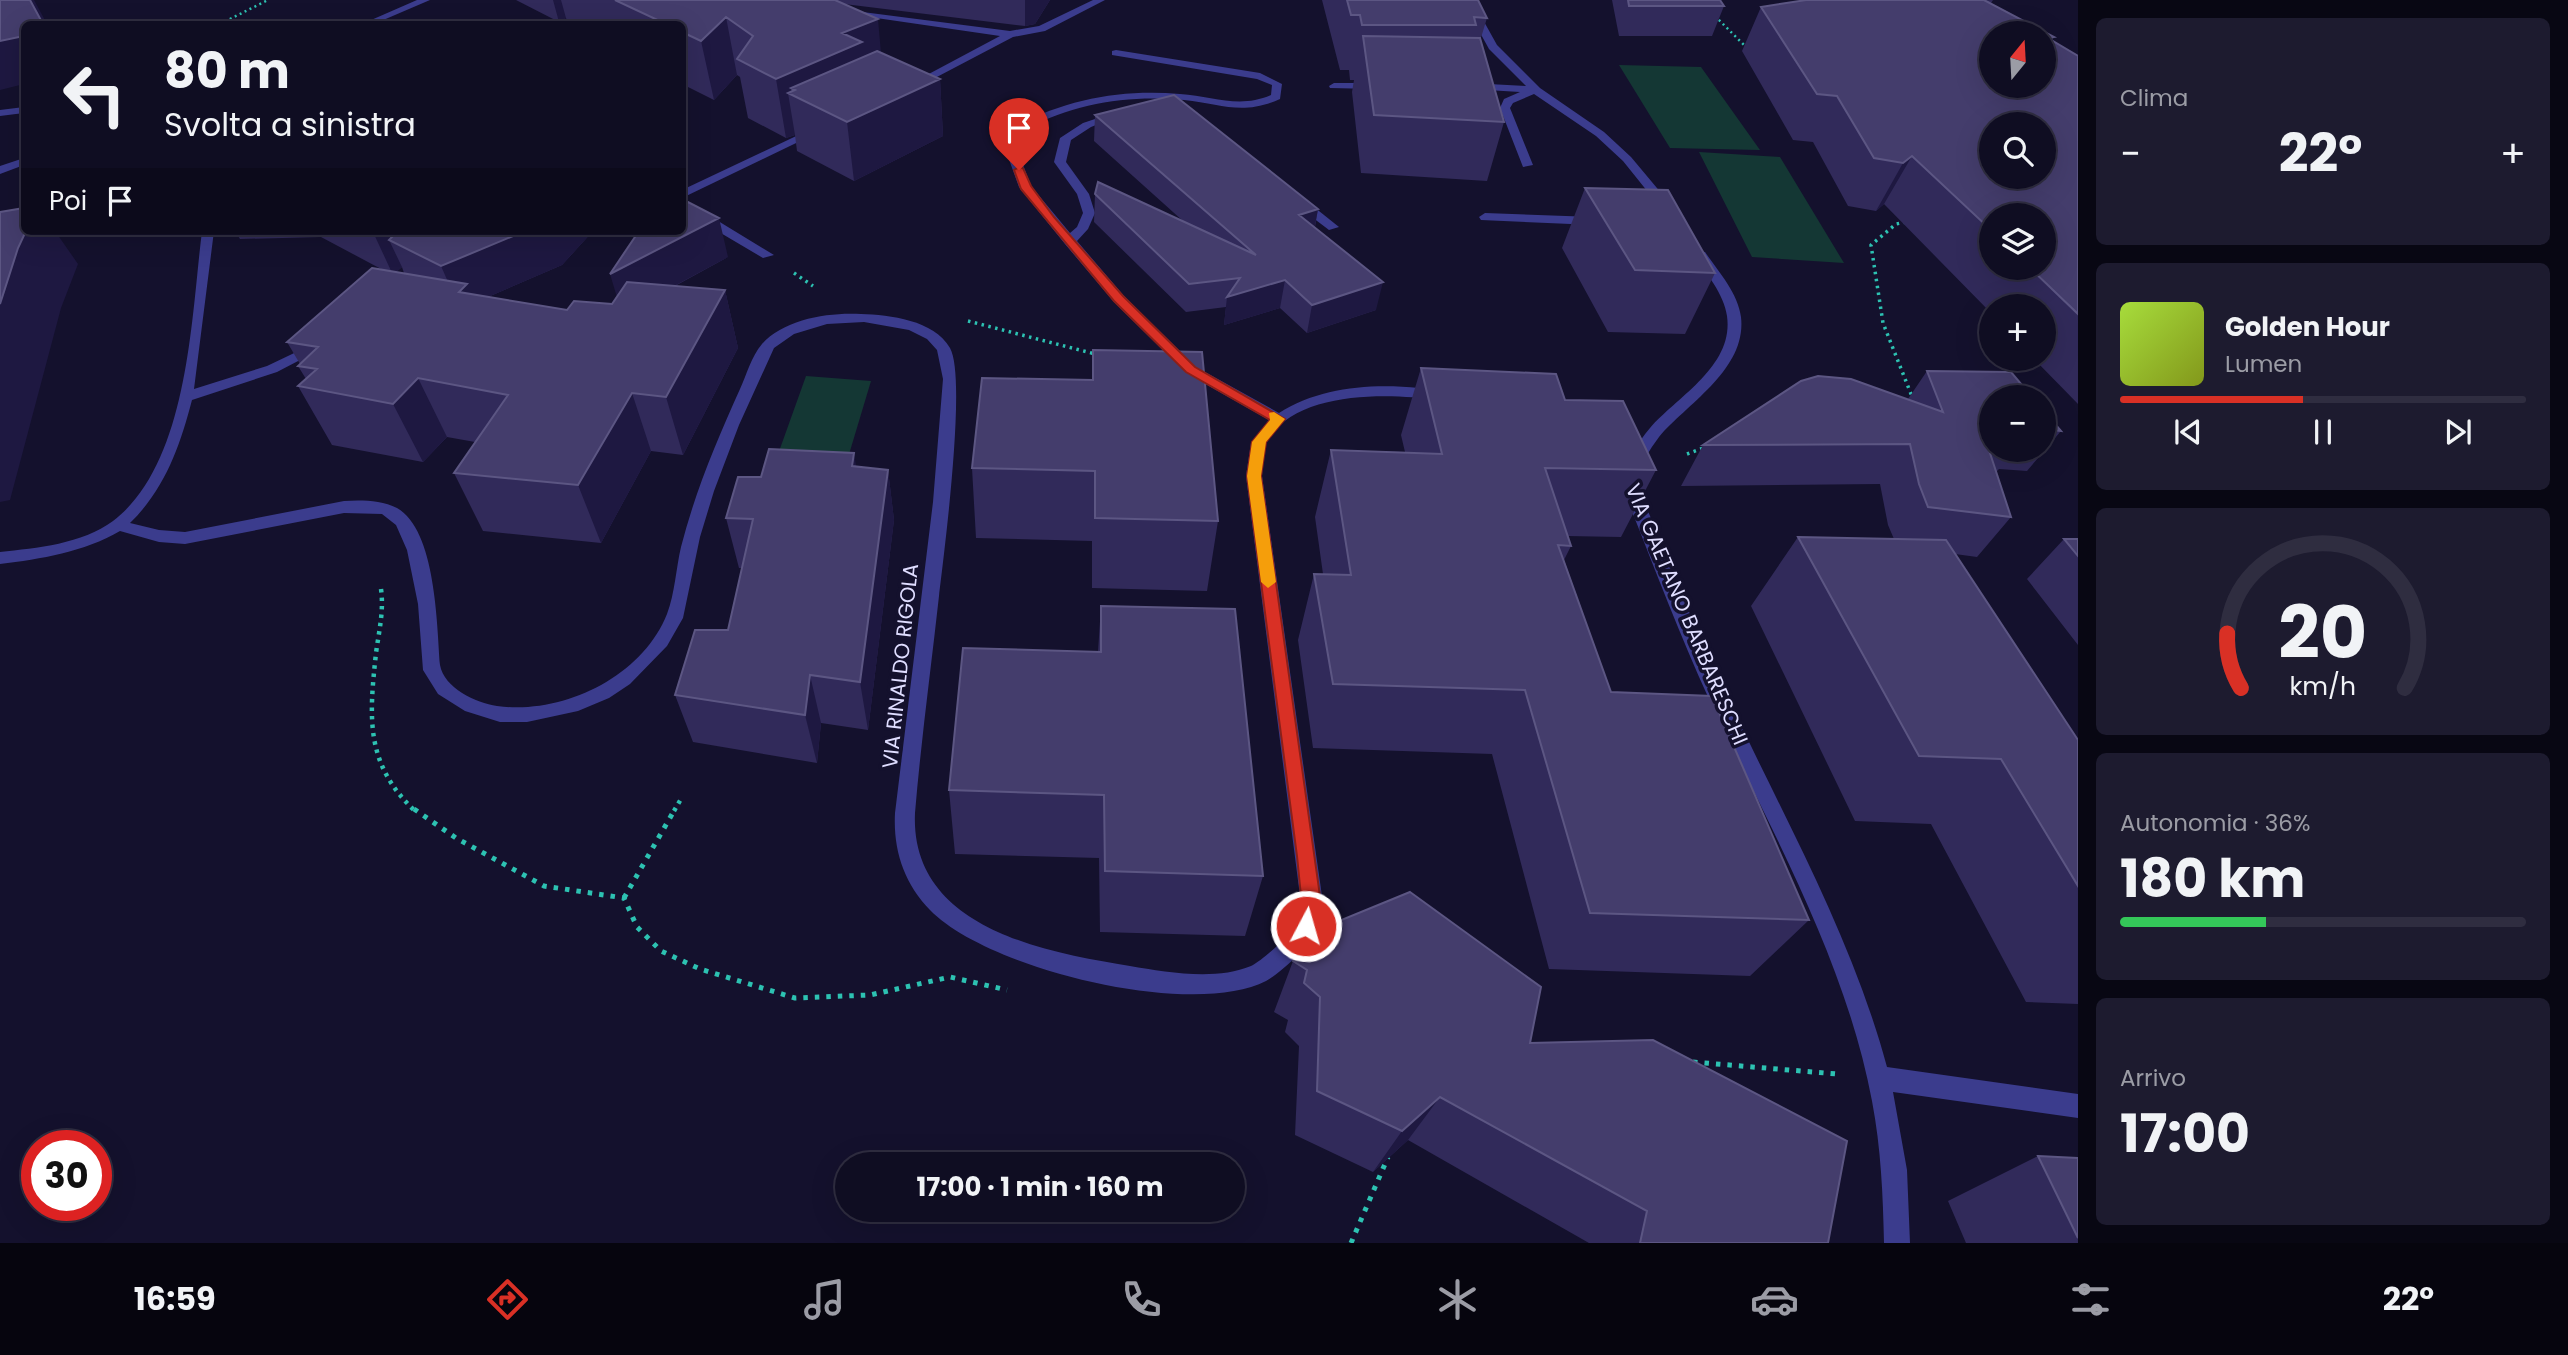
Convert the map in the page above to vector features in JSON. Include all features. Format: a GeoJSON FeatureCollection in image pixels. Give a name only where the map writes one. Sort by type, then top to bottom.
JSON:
{"type":"FeatureCollection","features":[{"type":"Feature","properties":{"kind":"street"},"geometry":{"type":"LineString","coordinates":[[374,21],[425,0]]}},
{"type":"Feature","properties":{"kind":"street"},"geometry":{"type":"LineString","coordinates":[[829,10],[1010,34],[1042,29],[1100,0]]}},
{"type":"Feature","properties":{"kind":"street"},"geometry":{"type":"LineString","coordinates":[[1469,6],[1493,47],[1536,90],[1601,134],[1644,178],[1668,219]]}},
{"type":"Feature","properties":{"kind":"street"},"geometry":{"type":"LineString","coordinates":[[899,92],[1010,34]]}},
{"type":"Feature","properties":{"kind":"street"},"geometry":{"type":"LineString","coordinates":[[1116,53],[1260,76],[1277,84],[1276,97],[1257,107],[1221,106],[1186,97],[1134,94],[1099,98],[1047,113],[1021,127],[1013,154],[1025,187],[1119,299],[1191,370],[1278,419],[1337,394],[1361,391],[1392,390],[1456,399]]}},
{"type":"Feature","properties":{"kind":"street"},"geometry":{"type":"LineString","coordinates":[[1334,86],[1389,86]]}},
{"type":"Feature","properties":{"kind":"street"},"geometry":{"type":"LineString","coordinates":[[1457,86],[1536,90]]}},
{"type":"Feature","properties":{"kind":"street"},"geometry":{"type":"LineString","coordinates":[[1527,165],[1505,108],[1508,100],[1536,90]]}},
{"type":"Feature","properties":{"kind":"street"},"geometry":{"type":"LineString","coordinates":[[0,113],[21,110]]}},
{"type":"Feature","properties":{"kind":"street"},"geometry":{"type":"LineString","coordinates":[[1069,241],[1082,229],[1089,213],[1083,194],[1060,162],[1066,138],[1087,125],[1133,113]]}},
{"type":"Feature","properties":{"kind":"street"},"geometry":{"type":"LineString","coordinates":[[686,193],[825,126]]}},
{"type":"Feature","properties":{"kind":"street"},"geometry":{"type":"LineString","coordinates":[[0,170],[21,162]]}},
{"type":"Feature","properties":{"kind":"street"},"geometry":{"type":"LineString","coordinates":[[1291,194],[1333,227]]}},
{"type":"Feature","properties":{"kind":"street"},"geometry":{"type":"LineString","coordinates":[[693,212],[768,255]]}},
{"type":"Feature","properties":{"kind":"street"},"geometry":{"type":"LineString","coordinates":[[1485,217],[1610,221]]}},
{"type":"Feature","properties":{"kind":"street"},"geometry":{"type":"LineString","coordinates":[[0,558],[47,550],[89,538],[118,525],[142,502],[176,438],[186,397],[207,235]]}},
{"type":"Feature","properties":{"kind":"street","name":"VIA GAETANO BARBARESCHI"},"geometry":{"type":"LineString","coordinates":[[1689,240],[1723,288],[1734,316],[1734,339],[1727,356],[1659,427],[1638,454],[1626,479],[1717,696],[1815,895],[1852,991],[1880,1078],[1892,1132],[1899,1194],[1897,1243]]}},
{"type":"Feature","properties":{"kind":"street","name":"VIA RINALDO RIGOLA"},"geometry":{"type":"LineString","coordinates":[[118,525],[159,536],[185,538],[344,507],[369,506],[389,510],[405,521],[413,539],[428,614],[433,674],[449,691],[470,706],[480,709],[500,714],[564,708],[594,699],[625,679],[646,660],[662,639],[677,612],[686,560],[713,468],[767,346],[790,331],[832,320],[858,318],[896,323],[920,330],[938,340],[948,356],[948,408],[944,482],[918,694],[905,846],[930,899],[963,925],[1025,954],[1125,977],[1196,984],[1253,977],[1283,956],[1306,926],[1311,896],[1254,476],[1259,442],[1278,419]]}},
{"type":"Feature","properties":{"kind":"street"},"geometry":{"type":"LineString","coordinates":[[186,397],[272,369],[311,352],[332,337]]}},
{"type":"Feature","properties":{"kind":"street"},"geometry":{"type":"LineString","coordinates":[[1609,465],[1626,479]]}},
{"type":"Feature","properties":{"kind":"street"},"geometry":{"type":"LineString","coordinates":[[1880,1078],[2078,1106]]}},
{"type":"Feature","properties":{"kind":"path"},"geometry":{"type":"LineString","coordinates":[[226,21],[268,0]]}},
{"type":"Feature","properties":{"kind":"path"},"geometry":{"type":"LineString","coordinates":[[1708,8],[1752,52]]}},
{"type":"Feature","properties":{"kind":"path"},"geometry":{"type":"LineString","coordinates":[[1744,46],[1758,43]]}},
{"type":"Feature","properties":{"kind":"path"},"geometry":{"type":"LineString","coordinates":[[1903,399],[1913,400],[1891,348],[1876,297],[1871,245],[1896,224],[1909,222]]}},
{"type":"Feature","properties":{"kind":"path"},"geometry":{"type":"LineString","coordinates":[[768,255],[810,285],[822,289]]}},
{"type":"Feature","properties":{"kind":"path"},"geometry":{"type":"LineString","coordinates":[[955,319],[1104,357]]}},
{"type":"Feature","properties":{"kind":"path"},"geometry":{"type":"LineString","coordinates":[[1638,454],[1677,457],[1717,443]]}},
{"type":"Feature","properties":{"kind":"path"},"geometry":{"type":"LineString","coordinates":[[380,578],[383,604],[376,656],[373,743],[380,766],[394,790],[417,811],[456,838],[544,886],[624,898]]}},
{"type":"Feature","properties":{"kind":"path"},"geometry":{"type":"LineString","coordinates":[[624,898],[681,799]]}},
{"type":"Feature","properties":{"kind":"path"},"geometry":{"type":"LineString","coordinates":[[624,898],[637,927],[661,951],[701,969],[794,998],[870,995],[950,977],[1018,993]]}},
{"type":"Feature","properties":{"kind":"path"},"geometry":{"type":"LineString","coordinates":[[1686,1061],[1880,1078]]}},
{"type":"Feature","properties":{"kind":"path"},"geometry":{"type":"LineString","coordinates":[[1351,1243],[1392,1148]]}},
{"type":"Feature","properties":{"kind":"green space"},"geometry":{"type":"Polygon","coordinates":[[[1619,65],[1701,67],[1760,150],[1670,148],[1619,65]]]}},
{"type":"Feature","properties":{"kind":"green space"},"geometry":{"type":"Polygon","coordinates":[[[1699,152],[1780,157],[1844,263],[1752,257],[1699,152]]]}},
{"type":"Feature","properties":{"kind":"green space"},"geometry":{"type":"Polygon","coordinates":[[[806,376],[871,381],[847,461],[777,457],[806,376]]]}},
{"type":"Feature","properties":{"kind":"building"},"geometry":{"type":"Polygon","coordinates":[[[0,0],[30,0],[41,21],[21,21],[21,37],[0,41],[0,0]]]}},
{"type":"Feature","properties":{"kind":"building"},"geometry":{"type":"Polygon","coordinates":[[[615,0],[835,0],[878,19],[842,33],[862,42],[776,79],[737,59],[753,36],[726,17],[701,41],[686,34],[686,21],[660,21],[615,0]]]}},
{"type":"Feature","properties":{"kind":"building"},"geometry":{"type":"Polygon","coordinates":[[[1347,0],[1478,0],[1487,18],[1474,17],[1476,25],[1362,25],[1360,15],[1351,15],[1347,0]]]}},
{"type":"Feature","properties":{"kind":"building"},"geometry":{"type":"Polygon","coordinates":[[[1628,0],[1720,0],[1724,6],[1629,6],[1628,0]]]}},
{"type":"Feature","properties":{"kind":"building"},"geometry":{"type":"Polygon","coordinates":[[[1806,0],[1984,0],[2024,21],[1979,21],[1979,98],[2056,98],[2056,43],[2078,56],[2078,314],[2043,280],[2056,280],[2056,203],[1979,203],[1979,219],[1912,156],[1903,163],[1874,158],[1837,96],[1817,94],[1761,7],[1806,0]]]}},
{"type":"Feature","properties":{"kind":"building"},"geometry":{"type":"Polygon","coordinates":[[[1363,36],[1480,38],[1504,122],[1374,115],[1363,36]]]}},
{"type":"Feature","properties":{"kind":"building"},"geometry":{"type":"Polygon","coordinates":[[[877,51],[940,79],[847,122],[788,93],[795,90],[791,88],[877,51]]]}},
{"type":"Feature","properties":{"kind":"building"},"geometry":{"type":"Polygon","coordinates":[[[1174,95],[1318,209],[1299,215],[1383,282],[1312,305],[1285,280],[1227,297],[1240,278],[1189,284],[1095,194],[1098,182],[1256,255],[1095,115],[1174,95]]]}},
{"type":"Feature","properties":{"kind":"building"},"geometry":{"type":"Polygon","coordinates":[[[1585,188],[1668,190],[1715,273],[1635,270],[1585,188]]]}},
{"type":"Feature","properties":{"kind":"building"},"geometry":{"type":"Polygon","coordinates":[[[686,201],[719,218],[686,235],[686,201]]]}},
{"type":"Feature","properties":{"kind":"building"},"geometry":{"type":"Polygon","coordinates":[[[21,208],[21,235],[24,235],[0,304],[0,212],[21,208]]]}},
{"type":"Feature","properties":{"kind":"building"},"geometry":{"type":"Polygon","coordinates":[[[394,235],[515,235],[441,266],[389,240],[394,235]]]}},
{"type":"Feature","properties":{"kind":"building"},"geometry":{"type":"Polygon","coordinates":[[[636,235],[686,235],[610,274],[636,235]]]}},
{"type":"Feature","properties":{"kind":"building"},"geometry":{"type":"Polygon","coordinates":[[[372,268],[467,284],[459,292],[567,310],[574,301],[612,304],[627,282],[725,290],[666,397],[632,393],[578,485],[454,473],[508,395],[418,378],[393,404],[298,386],[317,369],[298,366],[318,347],[287,342],[372,268]]]}},
{"type":"Feature","properties":{"kind":"building"},"geometry":{"type":"Polygon","coordinates":[[[1093,350],[1202,352],[1218,521],[1095,518],[1095,471],[972,468],[982,378],[1093,380],[1093,350]]]}},
{"type":"Feature","properties":{"kind":"building"},"geometry":{"type":"Polygon","coordinates":[[[1421,368],[1556,374],[1565,400],[1623,401],[1656,470],[1545,468],[1571,546],[1558,545],[1611,692],[1712,696],[1809,920],[1590,913],[1525,690],[1333,684],[1314,574],[1351,575],[1331,450],[1442,454],[1421,368]]]}},
{"type":"Feature","properties":{"kind":"building"},"geometry":{"type":"Polygon","coordinates":[[[1927,371],[2011,372],[2022,385],[1979,385],[1979,462],[1993,462],[2011,517],[1928,507],[1919,484],[1910,444],[1703,445],[1801,381],[1818,376],[1851,379],[1943,412],[1927,371]]]}},
{"type":"Feature","properties":{"kind":"building"},"geometry":{"type":"Polygon","coordinates":[[[769,449],[854,453],[852,466],[888,470],[860,682],[810,675],[805,715],[675,695],[695,630],[728,630],[753,519],[726,518],[738,477],[761,477],[769,449]]]}},
{"type":"Feature","properties":{"kind":"building"},"geometry":{"type":"Polygon","coordinates":[[[1798,537],[1946,540],[2078,740],[2078,886],[2001,759],[1919,756],[1798,537]]]}},
{"type":"Feature","properties":{"kind":"building"},"geometry":{"type":"Polygon","coordinates":[[[2064,539],[2078,539],[2078,556],[2064,539]]]}},
{"type":"Feature","properties":{"kind":"building"},"geometry":{"type":"Polygon","coordinates":[[[1101,606],[1235,609],[1263,876],[1105,871],[1104,795],[949,790],[963,648],[1101,652],[1101,606]]]}},
{"type":"Feature","properties":{"kind":"building"},"geometry":{"type":"Polygon","coordinates":[[[1410,892],[1541,987],[1530,1043],[1653,1040],[1847,1141],[1828,1243],[1640,1243],[1647,1211],[1440,1097],[1402,1131],[1317,1091],[1320,997],[1304,983],[1307,970],[1293,961],[1312,932],[1410,892]]]}},
{"type":"Feature","properties":{"kind":"building"},"geometry":{"type":"Polygon","coordinates":[[[2038,1156],[2078,1158],[2078,1238],[2038,1156]]]}},
{"type":"Feature","properties":{"kind":"slow traffic"},"geometry":{"type":"LineString","coordinates":[[1268,582],[1254,476],[1259,442],[1278,419],[1274,417]]}},
{"type":"Feature","properties":{"kind":"route"},"geometry":{"type":"LineString","coordinates":[[1019,170],[1025,187],[1050,219],[1119,299],[1191,370],[1278,419],[1259,442],[1254,476],[1307,856],[1311,896],[1306,926]]}}]}
